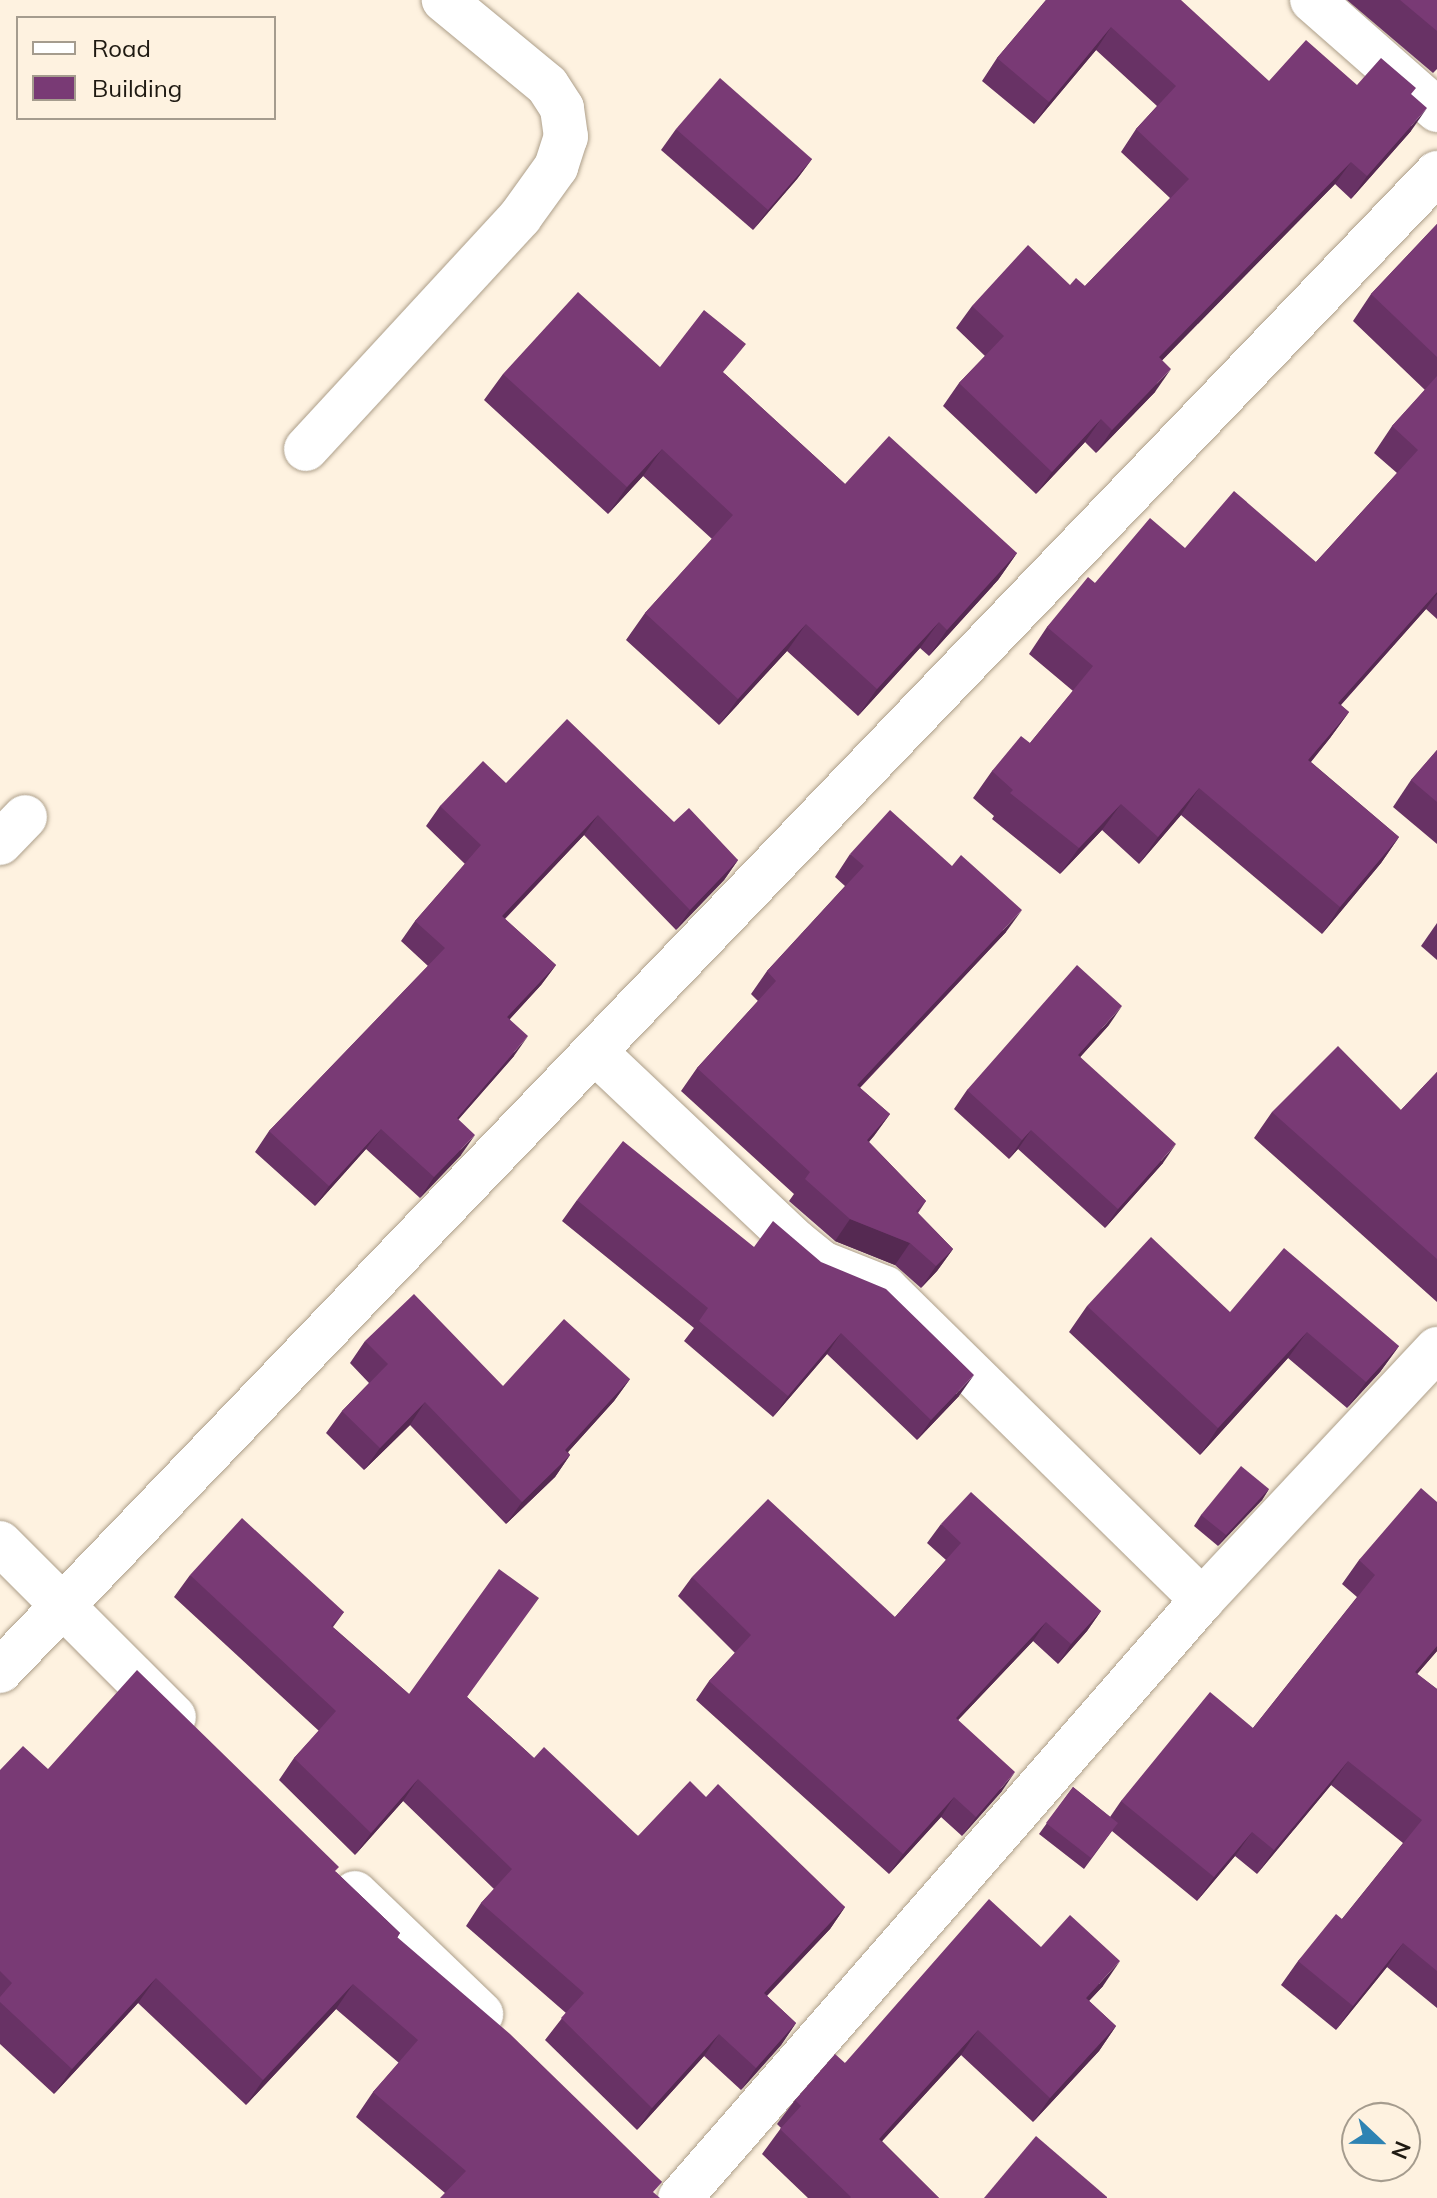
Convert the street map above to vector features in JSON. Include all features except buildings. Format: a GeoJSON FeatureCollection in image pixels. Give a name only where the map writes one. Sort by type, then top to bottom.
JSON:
{"type":"FeatureCollection","features":[{"type":"Feature","properties":{"kind":"street"},"geometry":{"type":"LineString","coordinates":[[306,449],[520,217],[556,167],[566,137],[562,108],[547,85],[444,0]]}},
{"type":"Feature","properties":{"kind":"street"},"geometry":{"type":"LineString","coordinates":[[1312,0],[1437,110]]}},
{"type":"Feature","properties":{"kind":"street"},"geometry":{"type":"LineString","coordinates":[[0,1671],[1437,173]]}},
{"type":"Feature","properties":{"kind":"street"},"geometry":{"type":"LineString","coordinates":[[596,1053],[804,1249],[822,1263],[885,1288],[1202,1600]]}},
{"type":"Feature","properties":{"kind":"street"},"geometry":{"type":"LineString","coordinates":[[667,2191],[1202,1600],[1437,1349]]}},
{"type":"Feature","properties":{"kind":"street"},"geometry":{"type":"LineString","coordinates":[[0,1543],[60,1607],[207,1749]]}},
{"type":"Feature","properties":{"kind":"street"},"geometry":{"type":"LineString","coordinates":[[320,1859],[513,2045]]}}]}
